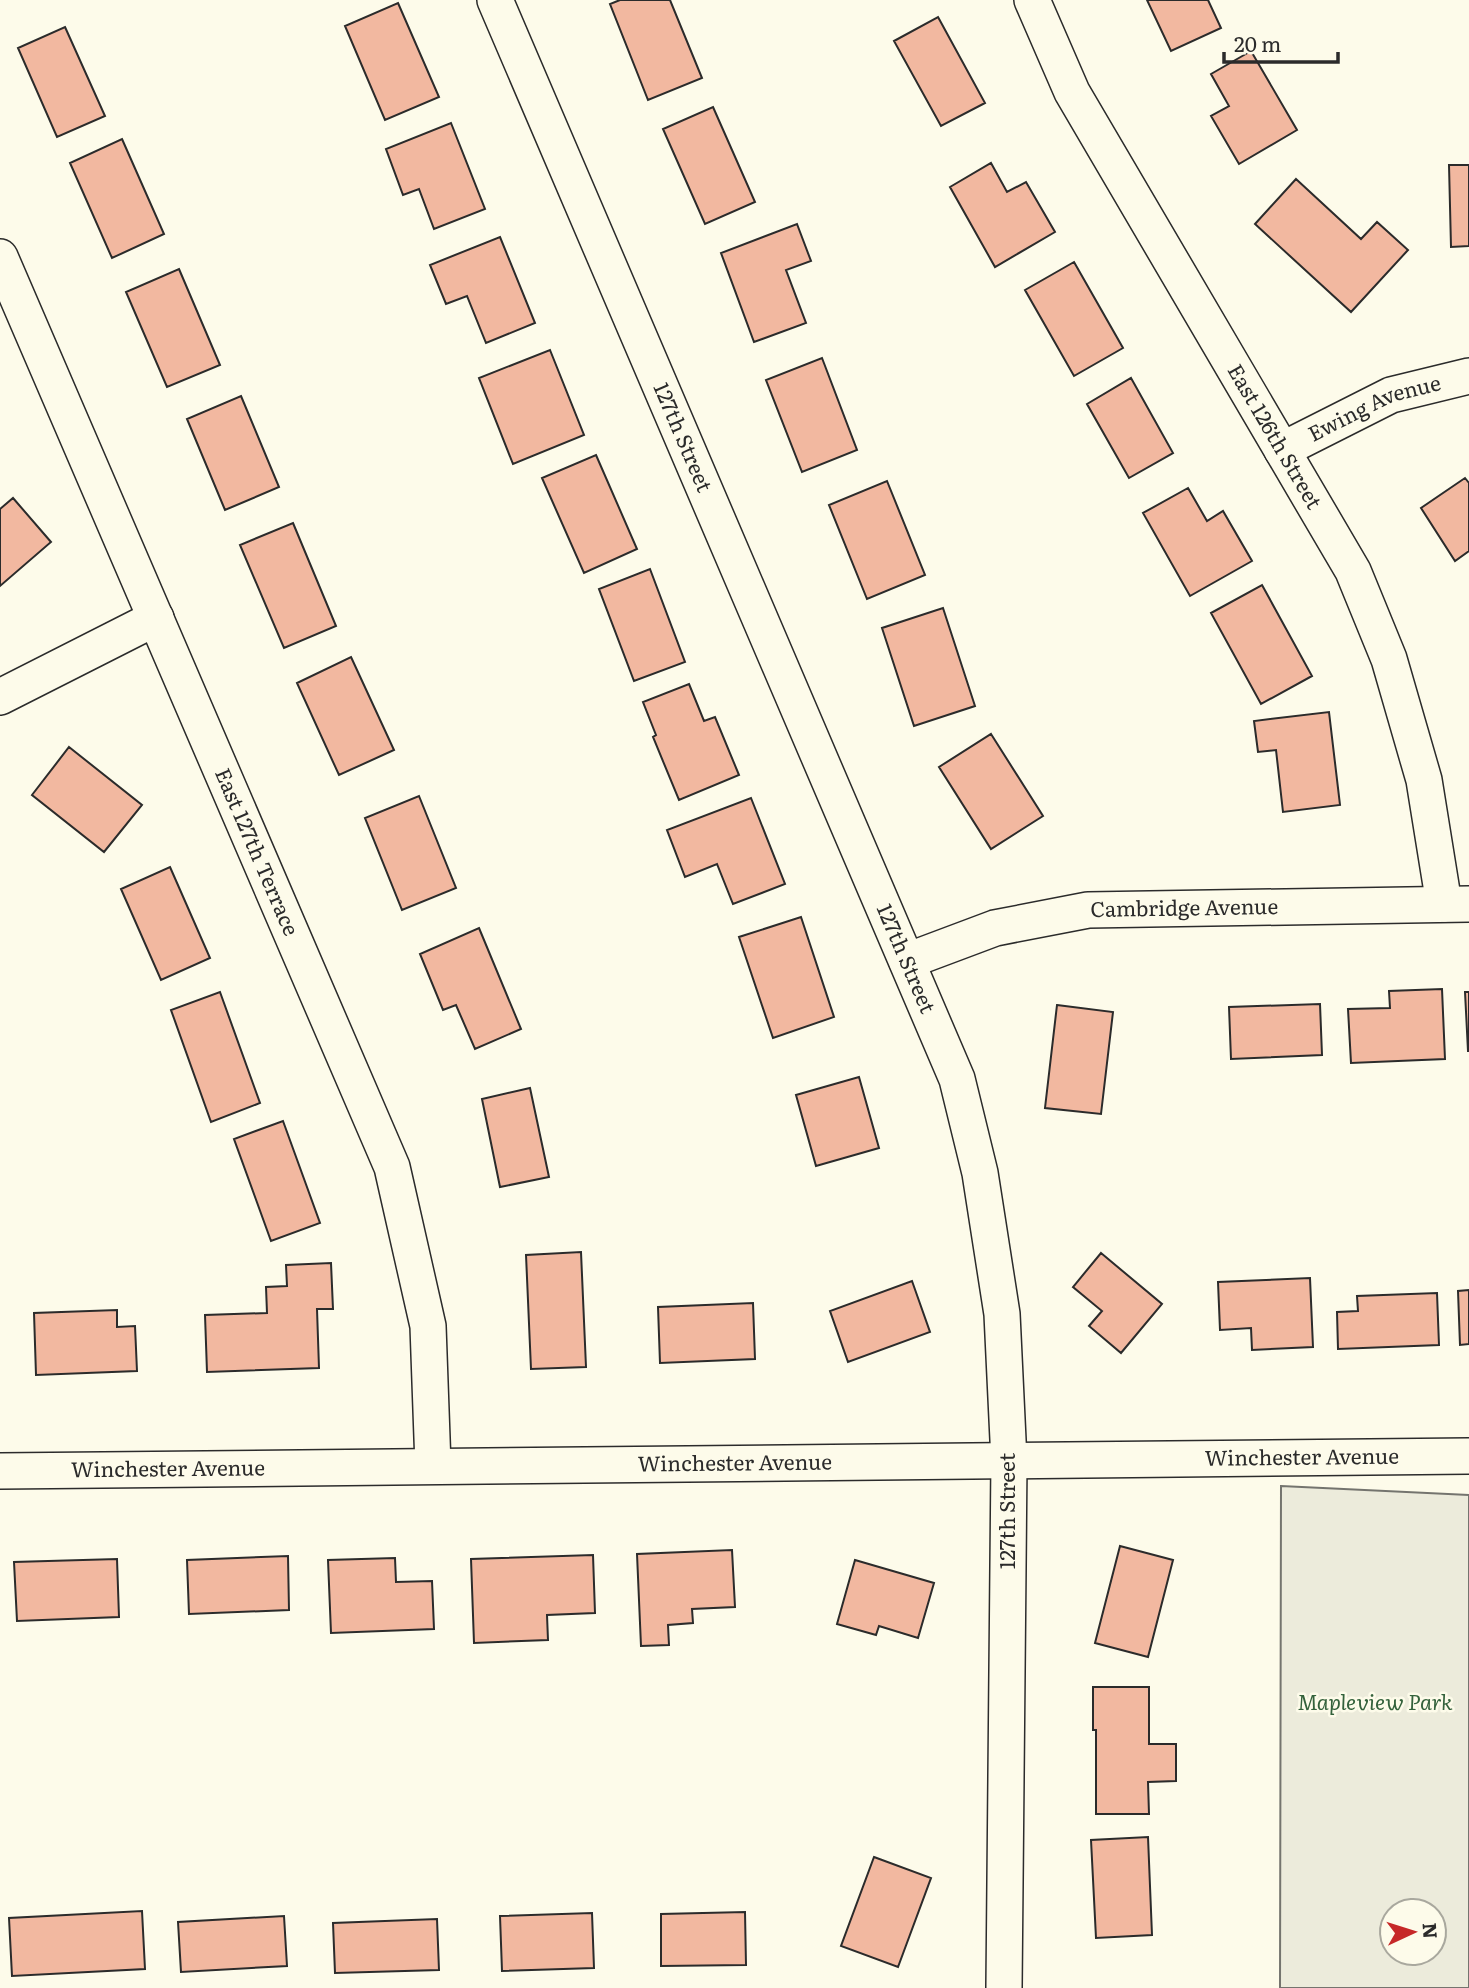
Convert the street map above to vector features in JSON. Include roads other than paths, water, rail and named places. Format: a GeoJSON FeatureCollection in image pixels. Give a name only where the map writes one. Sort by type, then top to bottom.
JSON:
{"type":"FeatureCollection","features":[{"type":"Feature","properties":{"kind":"street","name":"127th Street"},"geometry":{"type":"LineString","coordinates":[[495,0],[957,1079],[980,1173],[1002,1314],[1009,1461],[1004,1988]]}},
{"type":"Feature","properties":{"kind":"street","name":"East 126th Street"},"geometry":{"type":"LineString","coordinates":[[1032,0],[1072,92],[1353,571],[1389,659],[1456,904]]}},
{"type":"Feature","properties":{"kind":"street","name":"East 127th Terrace"},"geometry":{"type":"LineString","coordinates":[[0,257],[392,1167],[428,1326],[433,1466]]}},
{"type":"Feature","properties":{"kind":"street","name":"Ewing Avenue"},"geometry":{"type":"LineString","coordinates":[[1282,450],[1391,395],[1469,376]]}},
{"type":"Feature","properties":{"kind":"street"},"geometry":{"type":"LineString","coordinates":[[0,697],[156,618]]}},
{"type":"Feature","properties":{"kind":"street","name":"Cambridge Avenue"},"geometry":{"type":"LineString","coordinates":[[906,961],[995,928],[1088,910],[1456,904]]}},
{"type":"Feature","properties":{"kind":"street","name":"Winchester Avenue"},"geometry":{"type":"LineString","coordinates":[[0,1471],[1469,1456]]}},
{"type":"Feature","properties":{"kind":"park label","name":"Mapleview Park"},"geometry":{"type":"Point","coordinates":[1375,1703]}}]}
